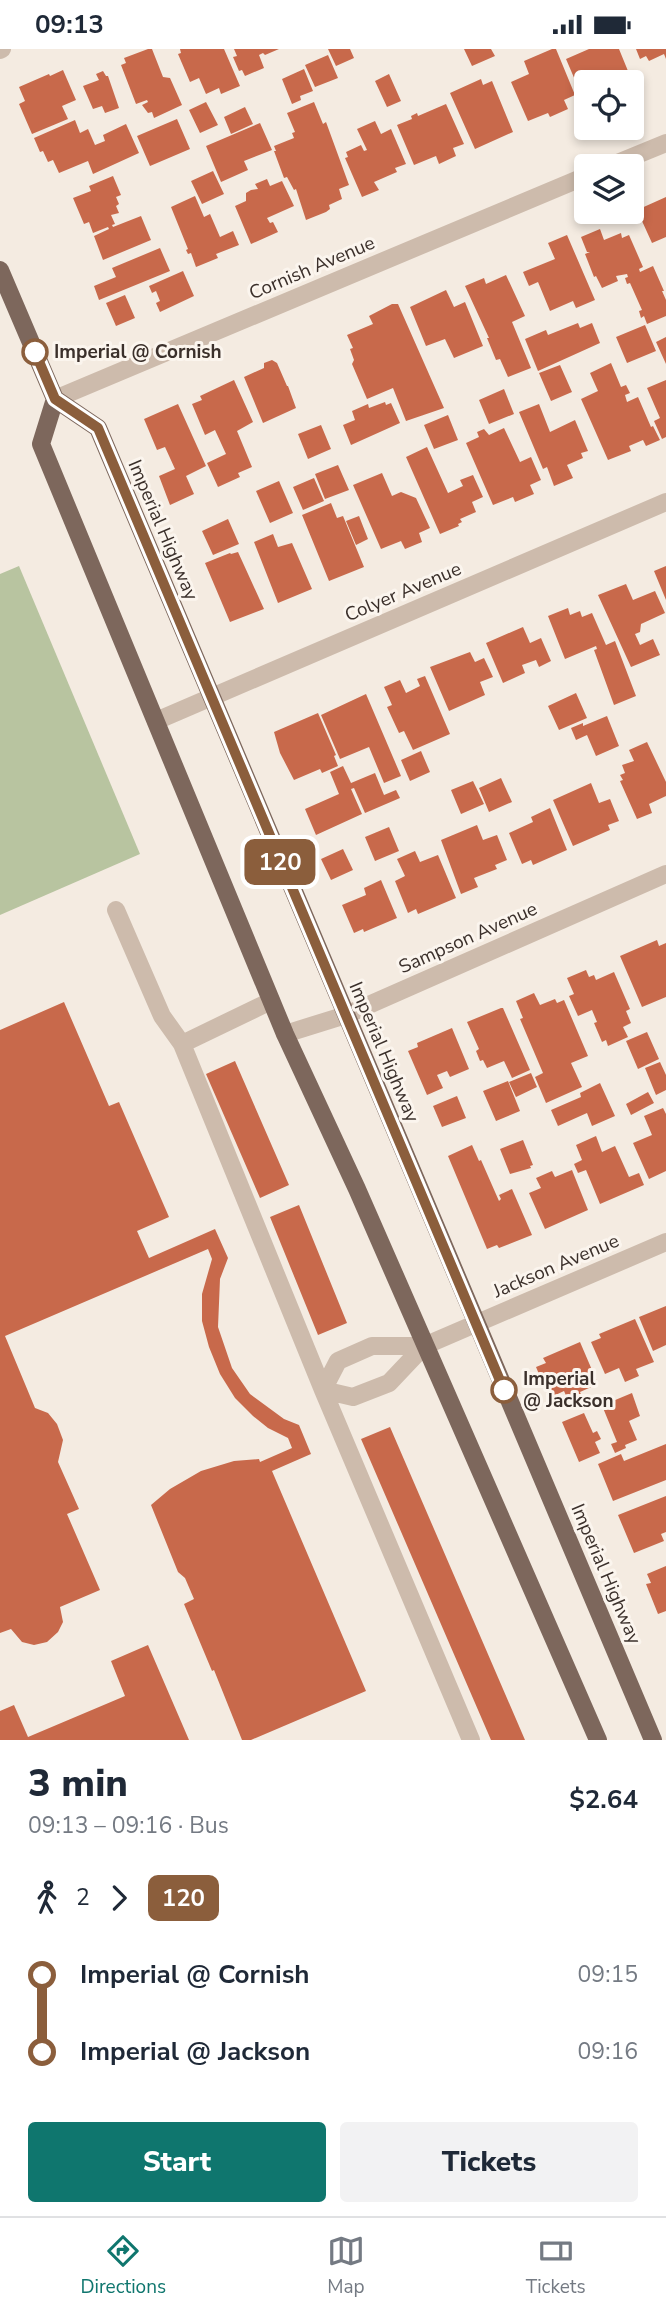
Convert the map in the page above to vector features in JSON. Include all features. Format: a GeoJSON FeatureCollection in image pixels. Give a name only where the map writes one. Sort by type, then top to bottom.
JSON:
{"type":"FeatureCollection","features":[{"type":"Feature","properties":{"kind":"main road"},"geometry":{"type":"LineString","coordinates":[[0,269],[55,399],[41,444],[285,1034],[357,1189],[598,1740]]}},
{"type":"Feature","properties":{"kind":"main road","name":"Imperial Highway"},"geometry":{"type":"LineString","coordinates":[[55,399],[98,428],[653,1740]]}},
{"type":"Feature","properties":{"kind":"street"},"geometry":{"type":"LineString","coordinates":[[639,154],[666,143]]}},
{"type":"Feature","properties":{"kind":"street","name":"Cornish Avenue"},"geometry":{"type":"LineString","coordinates":[[55,399],[574,181]]}},
{"type":"Feature","properties":{"kind":"street","name":"Colyer Avenue"},"geometry":{"type":"LineString","coordinates":[[156,721],[666,502]]}},
{"type":"Feature","properties":{"kind":"street","name":"Sampson Avenue"},"geometry":{"type":"LineString","coordinates":[[285,1034],[345,1015],[666,874]]}},
{"type":"Feature","properties":{"kind":"street"},"geometry":{"type":"LineString","coordinates":[[116,910],[162,1016],[182,1044],[323,1390],[471,1740]]}},
{"type":"Feature","properties":{"kind":"street"},"geometry":{"type":"LineString","coordinates":[[182,1044],[271,1001]]}},
{"type":"Feature","properties":{"kind":"street","name":"Jackson Avenue"},"geometry":{"type":"LineString","coordinates":[[424,1346],[666,1242]]}},
{"type":"Feature","properties":{"kind":"street"},"geometry":{"type":"LineString","coordinates":[[323,1390],[338,1361],[372,1346],[424,1346]]}},
{"type":"Feature","properties":{"kind":"street"},"geometry":{"type":"LineString","coordinates":[[323,1390],[353,1397],[389,1383],[424,1346]]}},
{"type":"Feature","properties":{"kind":"green space"},"geometry":{"type":"Polygon","coordinates":[[[19,566],[140,854],[0,915],[0,574],[19,566]]]}},
{"type":"Feature","properties":{"kind":"building"},"geometry":{"type":"Polygon","coordinates":[[[152,49],[163,77],[170,78],[182,105],[154,118],[152,112],[148,113],[142,105],[148,102],[147,100],[136,104],[121,65],[126,63],[124,58],[152,49]]]}},
{"type":"Feature","properties":{"kind":"building"},"geometry":{"type":"Polygon","coordinates":[[[180,49],[224,49],[240,86],[221,94],[219,88],[206,94],[199,78],[190,82],[178,54],[181,53],[180,49]]]}},
{"type":"Feature","properties":{"kind":"building"},"geometry":{"type":"Polygon","coordinates":[[[234,49],[279,49],[259,55],[264,68],[245,76],[242,70],[239,71],[233,57],[237,56],[234,49]]]}},
{"type":"Feature","properties":{"kind":"building"},"geometry":{"type":"Polygon","coordinates":[[[328,49],[350,49],[354,58],[336,66],[328,49]]]}},
{"type":"Feature","properties":{"kind":"building"},"geometry":{"type":"Polygon","coordinates":[[[464,49],[491,49],[495,56],[472,66],[464,49]]]}},
{"type":"Feature","properties":{"kind":"building"},"geometry":{"type":"Polygon","coordinates":[[[556,49],[574,93],[574,95],[564,100],[568,109],[550,117],[548,113],[528,121],[511,82],[529,74],[524,61],[556,49]]]}},
{"type":"Feature","properties":{"kind":"building"},"geometry":{"type":"Polygon","coordinates":[[[589,49],[619,49],[628,70],[574,70],[574,78],[566,59],[589,49]]]}},
{"type":"Feature","properties":{"kind":"building"},"geometry":{"type":"Polygon","coordinates":[[[636,49],[666,49],[666,59],[664,54],[649,61],[646,56],[640,59],[636,49]]]}},
{"type":"Feature","properties":{"kind":"building"},"geometry":{"type":"Polygon","coordinates":[[[328,55],[338,78],[315,87],[305,65],[328,55]]]}},
{"type":"Feature","properties":{"kind":"building"},"geometry":{"type":"Polygon","coordinates":[[[304,69],[313,91],[300,96],[301,100],[292,104],[282,79],[304,69]]]}},
{"type":"Feature","properties":{"kind":"building"},"geometry":{"type":"Polygon","coordinates":[[[63,70],[76,100],[62,106],[68,119],[32,134],[19,104],[25,101],[19,87],[63,70]]]}},
{"type":"Feature","properties":{"kind":"building"},"geometry":{"type":"Polygon","coordinates":[[[103,71],[108,76],[119,108],[105,113],[102,106],[93,109],[83,86],[99,80],[96,74],[103,71]]]}},
{"type":"Feature","properties":{"kind":"building"},"geometry":{"type":"Polygon","coordinates":[[[389,74],[401,101],[387,107],[375,81],[389,74]]]}},
{"type":"Feature","properties":{"kind":"building"},"geometry":{"type":"Polygon","coordinates":[[[481,79],[483,85],[492,81],[513,132],[475,149],[450,93],[481,79]]]}},
{"type":"Feature","properties":{"kind":"building"},"geometry":{"type":"Polygon","coordinates":[[[206,102],[218,125],[200,133],[189,110],[206,102]]]}},
{"type":"Feature","properties":{"kind":"building"},"geometry":{"type":"Polygon","coordinates":[[[314,102],[323,124],[326,122],[349,185],[339,189],[342,199],[329,205],[330,209],[306,220],[296,189],[294,190],[287,177],[284,178],[274,146],[294,138],[292,133],[295,132],[287,113],[314,102]]]}},
{"type":"Feature","properties":{"kind":"building"},"geometry":{"type":"Polygon","coordinates":[[[446,104],[464,144],[453,148],[456,156],[439,164],[436,156],[414,165],[397,125],[412,119],[411,116],[417,113],[418,116],[446,104]]]}},
{"type":"Feature","properties":{"kind":"building"},"geometry":{"type":"Polygon","coordinates":[[[245,107],[253,124],[231,134],[224,117],[245,107]]]}},
{"type":"Feature","properties":{"kind":"building"},"geometry":{"type":"Polygon","coordinates":[[[177,119],[190,149],[150,166],[137,136],[177,119]]]}},
{"type":"Feature","properties":{"kind":"building"},"geometry":{"type":"Polygon","coordinates":[[[75,120],[80,133],[88,129],[95,145],[105,141],[103,135],[126,124],[139,153],[93,174],[88,161],[59,173],[53,160],[48,162],[43,151],[40,152],[34,138],[75,120]]]}},
{"type":"Feature","properties":{"kind":"building"},"geometry":{"type":"Polygon","coordinates":[[[375,121],[381,134],[391,129],[406,164],[395,168],[397,172],[374,182],[379,190],[362,197],[345,158],[348,157],[346,152],[361,145],[364,151],[367,150],[357,129],[375,121]]]}},
{"type":"Feature","properties":{"kind":"building"},"geometry":{"type":"Polygon","coordinates":[[[260,123],[272,150],[244,161],[248,170],[221,182],[206,146],[260,123]]]}},
{"type":"Feature","properties":{"kind":"building"},"geometry":{"type":"Polygon","coordinates":[[[213,171],[224,194],[202,204],[191,181],[213,171]]]}},
{"type":"Feature","properties":{"kind":"building"},"geometry":{"type":"Polygon","coordinates":[[[113,176],[121,195],[116,197],[119,213],[111,215],[115,224],[113,227],[141,216],[151,240],[103,260],[94,236],[109,229],[108,227],[93,233],[89,222],[84,224],[73,198],[91,191],[89,186],[113,176]]]}},
{"type":"Feature","properties":{"kind":"building"},"geometry":{"type":"Polygon","coordinates":[[[267,179],[270,186],[282,181],[294,206],[267,218],[270,223],[273,222],[278,232],[251,244],[235,206],[246,201],[246,193],[258,189],[255,184],[267,179]]]}},
{"type":"Feature","properties":{"kind":"building"},"geometry":{"type":"Polygon","coordinates":[[[195,196],[204,217],[210,214],[220,237],[233,231],[239,245],[216,254],[218,258],[196,267],[191,253],[188,254],[186,250],[188,249],[171,207],[195,196]]]}},
{"type":"Feature","properties":{"kind":"building"},"geometry":{"type":"Polygon","coordinates":[[[666,197],[666,237],[652,243],[643,224],[644,207],[666,197]]]}},
{"type":"Feature","properties":{"kind":"building"},"geometry":{"type":"Polygon","coordinates":[[[600,229],[604,240],[621,233],[622,238],[629,235],[643,267],[639,269],[640,272],[653,266],[664,291],[666,316],[647,324],[644,316],[641,318],[639,311],[642,310],[630,283],[627,284],[627,274],[616,276],[618,281],[602,288],[596,276],[594,277],[585,254],[590,252],[587,252],[581,237],[600,229]]]}},
{"type":"Feature","properties":{"kind":"building"},"geometry":{"type":"Polygon","coordinates":[[[567,235],[595,300],[576,308],[573,301],[550,311],[538,282],[529,286],[523,272],[555,259],[548,243],[567,235]]]}},
{"type":"Feature","properties":{"kind":"building"},"geometry":{"type":"Polygon","coordinates":[[[160,248],[170,271],[99,300],[94,286],[116,277],[112,268],[160,248]]]}},
{"type":"Feature","properties":{"kind":"building"},"geometry":{"type":"Polygon","coordinates":[[[183,271],[194,296],[160,312],[156,303],[160,301],[156,291],[152,293],[149,286],[183,271]]]}},
{"type":"Feature","properties":{"kind":"building"},"geometry":{"type":"Polygon","coordinates":[[[506,275],[525,316],[512,322],[531,368],[508,377],[500,359],[496,360],[465,286],[484,278],[486,284],[506,275]]]}},
{"type":"Feature","properties":{"kind":"building"},"geometry":{"type":"Polygon","coordinates":[[[446,290],[454,307],[465,302],[483,346],[454,358],[445,339],[426,346],[410,307],[446,290]]]}},
{"type":"Feature","properties":{"kind":"building"},"geometry":{"type":"Polygon","coordinates":[[[125,295],[135,318],[116,326],[106,303],[125,295]]]}},
{"type":"Feature","properties":{"kind":"building"},"geometry":{"type":"Polygon","coordinates":[[[392,304],[398,304],[444,408],[406,421],[393,388],[367,399],[352,364],[354,360],[350,349],[353,348],[347,335],[373,324],[369,316],[392,304]]]}},
{"type":"Feature","properties":{"kind":"building"},"geometry":{"type":"Polygon","coordinates":[[[578,323],[580,328],[592,323],[600,343],[538,371],[525,339],[546,330],[548,335],[578,323]]]}},
{"type":"Feature","properties":{"kind":"building"},"geometry":{"type":"Polygon","coordinates":[[[645,325],[656,351],[627,363],[616,337],[645,325]]]}},
{"type":"Feature","properties":{"kind":"building"},"geometry":{"type":"Polygon","coordinates":[[[666,337],[666,364],[656,342],[666,337]]]}},
{"type":"Feature","properties":{"kind":"building"},"geometry":{"type":"Polygon","coordinates":[[[272,360],[277,363],[296,408],[263,423],[244,377],[264,368],[264,363],[272,360]]]}},
{"type":"Feature","properties":{"kind":"building"},"geometry":{"type":"Polygon","coordinates":[[[611,363],[621,387],[626,385],[630,393],[625,395],[627,402],[638,397],[660,440],[646,446],[643,440],[629,446],[631,451],[608,460],[581,399],[598,391],[590,373],[611,363]]]}},
{"type":"Feature","properties":{"kind":"building"},"geometry":{"type":"Polygon","coordinates":[[[560,365],[572,392],[551,401],[539,373],[560,365]]]}},
{"type":"Feature","properties":{"kind":"building"},"geometry":{"type":"Polygon","coordinates":[[[234,380],[253,422],[237,431],[252,467],[238,473],[240,477],[218,487],[207,463],[226,454],[215,430],[205,435],[192,404],[202,400],[200,396],[234,380]]]}},
{"type":"Feature","properties":{"kind":"building"},"geometry":{"type":"Polygon","coordinates":[[[666,380],[666,437],[662,439],[654,421],[660,418],[647,388],[666,380]]]}},
{"type":"Feature","properties":{"kind":"building"},"geometry":{"type":"Polygon","coordinates":[[[504,389],[514,414],[489,424],[479,400],[504,389]]]}},
{"type":"Feature","properties":{"kind":"building"},"geometry":{"type":"Polygon","coordinates":[[[385,402],[386,405],[391,403],[400,423],[351,445],[343,425],[355,420],[352,411],[368,404],[369,408],[385,402]]]}},
{"type":"Feature","properties":{"kind":"building"},"geometry":{"type":"Polygon","coordinates":[[[178,404],[206,466],[186,476],[194,494],[170,505],[159,476],[175,469],[165,447],[157,450],[144,419],[178,404]]]}},
{"type":"Feature","properties":{"kind":"building"},"geometry":{"type":"Polygon","coordinates":[[[539,404],[550,432],[575,420],[588,451],[581,453],[583,458],[567,465],[573,478],[554,486],[547,467],[543,469],[519,412],[539,404]]]}},
{"type":"Feature","properties":{"kind":"building"},"geometry":{"type":"Polygon","coordinates":[[[448,415],[458,440],[434,449],[424,425],[448,415]]]}},
{"type":"Feature","properties":{"kind":"building"},"geometry":{"type":"Polygon","coordinates":[[[321,425],[331,449],[308,459],[298,434],[321,425]]]}},
{"type":"Feature","properties":{"kind":"building"},"geometry":{"type":"Polygon","coordinates":[[[504,428],[520,462],[531,457],[541,480],[530,485],[534,494],[515,502],[513,497],[493,505],[466,443],[479,437],[477,432],[484,429],[489,435],[504,428]]]}},
{"type":"Feature","properties":{"kind":"building"},"geometry":{"type":"Polygon","coordinates":[[[427,447],[448,493],[463,486],[460,480],[473,475],[483,497],[472,502],[476,512],[460,519],[462,522],[459,526],[440,534],[406,457],[427,447]]]}},
{"type":"Feature","properties":{"kind":"building"},"geometry":{"type":"Polygon","coordinates":[[[338,465],[349,490],[325,499],[315,474],[338,465]]]}},
{"type":"Feature","properties":{"kind":"building"},"geometry":{"type":"Polygon","coordinates":[[[382,473],[392,496],[401,492],[416,498],[430,528],[419,533],[422,542],[405,549],[401,541],[381,549],[353,485],[382,473]]]}},
{"type":"Feature","properties":{"kind":"building"},"geometry":{"type":"Polygon","coordinates":[[[314,478],[324,501],[303,510],[293,487],[314,478]]]}},
{"type":"Feature","properties":{"kind":"building"},"geometry":{"type":"Polygon","coordinates":[[[279,481],[293,513],[270,523],[256,491],[279,481]]]}},
{"type":"Feature","properties":{"kind":"building"},"geometry":{"type":"Polygon","coordinates":[[[331,503],[337,518],[343,516],[364,567],[329,581],[302,515],[331,503]]]}},
{"type":"Feature","properties":{"kind":"building"},"geometry":{"type":"Polygon","coordinates":[[[359,516],[368,539],[356,545],[346,521],[359,516]]]}},
{"type":"Feature","properties":{"kind":"building"},"geometry":{"type":"Polygon","coordinates":[[[228,519],[239,544],[213,555],[202,531],[228,519]]]}},
{"type":"Feature","properties":{"kind":"building"},"geometry":{"type":"Polygon","coordinates":[[[273,534],[278,547],[292,543],[312,589],[278,603],[254,542],[273,534]]]}},
{"type":"Feature","properties":{"kind":"building"},"geometry":{"type":"Polygon","coordinates":[[[238,552],[264,609],[230,622],[205,563],[238,552]]]}},
{"type":"Feature","properties":{"kind":"building"},"geometry":{"type":"Polygon","coordinates":[[[666,566],[666,600],[654,571],[666,566]]]}},
{"type":"Feature","properties":{"kind":"building"},"geometry":{"type":"Polygon","coordinates":[[[626,584],[633,600],[655,591],[665,613],[641,624],[640,632],[635,634],[640,645],[653,639],[660,655],[631,667],[598,595],[626,584]]]}},
{"type":"Feature","properties":{"kind":"building"},"geometry":{"type":"Polygon","coordinates":[[[568,608],[570,615],[580,611],[582,617],[592,613],[606,645],[615,641],[636,696],[614,705],[594,650],[597,649],[596,646],[565,659],[548,616],[568,608]]]}},
{"type":"Feature","properties":{"kind":"building"},"geometry":{"type":"Polygon","coordinates":[[[523,627],[530,643],[541,638],[551,661],[539,667],[536,660],[522,665],[525,673],[503,683],[486,643],[523,627]]]}},
{"type":"Feature","properties":{"kind":"building"},"geometry":{"type":"Polygon","coordinates":[[[470,652],[475,662],[484,658],[493,677],[480,682],[485,695],[449,711],[430,667],[470,652]]]}},
{"type":"Feature","properties":{"kind":"building"},"geometry":{"type":"Polygon","coordinates":[[[425,676],[450,734],[413,750],[404,731],[399,733],[387,707],[392,705],[384,687],[400,680],[406,693],[420,686],[417,679],[425,676]]]}},
{"type":"Feature","properties":{"kind":"building"},"geometry":{"type":"Polygon","coordinates":[[[576,693],[587,718],[559,730],[548,706],[576,693]]]}},
{"type":"Feature","properties":{"kind":"building"},"geometry":{"type":"Polygon","coordinates":[[[366,694],[401,776],[384,783],[369,747],[340,759],[321,715],[366,694]]]}},
{"type":"Feature","properties":{"kind":"building"},"geometry":{"type":"Polygon","coordinates":[[[318,713],[338,766],[322,773],[320,769],[294,780],[280,753],[274,732],[318,713]]]}},
{"type":"Feature","properties":{"kind":"building"},"geometry":{"type":"Polygon","coordinates":[[[607,716],[619,746],[596,756],[587,735],[576,740],[571,728],[607,716]]]}},
{"type":"Feature","properties":{"kind":"building"},"geometry":{"type":"Polygon","coordinates":[[[647,742],[666,782],[666,796],[649,804],[652,813],[637,819],[620,781],[623,780],[620,775],[625,773],[622,765],[634,761],[629,750],[647,742]]]}},
{"type":"Feature","properties":{"kind":"building"},"geometry":{"type":"Polygon","coordinates":[[[421,751],[430,772],[410,781],[401,760],[421,751]]]}},
{"type":"Feature","properties":{"kind":"building"},"geometry":{"type":"Polygon","coordinates":[[[343,766],[351,783],[375,773],[384,795],[396,790],[400,798],[365,813],[354,788],[351,789],[362,814],[316,835],[305,809],[339,794],[330,772],[343,766]]]}},
{"type":"Feature","properties":{"kind":"building"},"geometry":{"type":"Polygon","coordinates":[[[501,778],[512,802],[489,812],[479,788],[501,778]]]}},
{"type":"Feature","properties":{"kind":"building"},"geometry":{"type":"Polygon","coordinates":[[[473,781],[484,804],[461,814],[451,790],[473,781]]]}},
{"type":"Feature","properties":{"kind":"building"},"geometry":{"type":"Polygon","coordinates":[[[591,783],[599,803],[610,799],[619,821],[608,825],[610,830],[573,846],[553,800],[591,783]]]}},
{"type":"Feature","properties":{"kind":"building"},"geometry":{"type":"Polygon","coordinates":[[[550,808],[567,850],[533,865],[531,860],[522,864],[509,833],[533,822],[531,817],[550,808]]]}},
{"type":"Feature","properties":{"kind":"building"},"geometry":{"type":"Polygon","coordinates":[[[477,825],[483,840],[497,835],[507,860],[495,865],[497,869],[474,878],[478,887],[461,894],[441,840],[477,825]]]}},
{"type":"Feature","properties":{"kind":"building"},"geometry":{"type":"Polygon","coordinates":[[[389,827],[399,851],[375,861],[365,837],[389,827]]]}},
{"type":"Feature","properties":{"kind":"building"},"geometry":{"type":"Polygon","coordinates":[[[343,849],[353,870],[331,880],[321,859],[343,849]]]}},
{"type":"Feature","properties":{"kind":"building"},"geometry":{"type":"Polygon","coordinates":[[[415,851],[420,862],[438,855],[456,898],[418,914],[416,909],[408,913],[395,881],[405,876],[397,859],[415,851]]]}},
{"type":"Feature","properties":{"kind":"building"},"geometry":{"type":"Polygon","coordinates":[[[381,880],[397,918],[364,932],[363,929],[354,933],[342,905],[366,895],[364,888],[381,880]]]}},
{"type":"Feature","properties":{"kind":"building"},"geometry":{"type":"Polygon","coordinates":[[[657,940],[659,946],[666,943],[666,997],[642,1007],[620,956],[657,940]]]}},
{"type":"Feature","properties":{"kind":"building"},"geometry":{"type":"Polygon","coordinates":[[[586,970],[589,977],[594,975],[596,980],[614,972],[630,1009],[626,1011],[631,1023],[623,1027],[628,1037],[608,1046],[606,1040],[602,1042],[592,1010],[578,1016],[569,996],[574,994],[567,978],[586,970]]]}},
{"type":"Feature","properties":{"kind":"building"},"geometry":{"type":"Polygon","coordinates":[[[534,993],[540,1005],[555,999],[557,1003],[564,1000],[588,1056],[571,1063],[582,1087],[546,1103],[535,1077],[543,1073],[520,1019],[523,1018],[516,1001],[534,993]]]}},
{"type":"Feature","properties":{"kind":"building"},"geometry":{"type":"Polygon","coordinates":[[[64,1002],[109,1106],[119,1102],[169,1217],[137,1231],[149,1258],[215,1229],[228,1258],[220,1279],[218,1327],[232,1368],[250,1394],[284,1419],[299,1425],[311,1454],[272,1471],[366,1691],[251,1740],[242,1740],[214,1670],[212,1671],[184,1604],[194,1599],[185,1578],[178,1572],[151,1505],[170,1489],[201,1471],[234,1461],[259,1459],[260,1462],[292,1448],[288,1438],[268,1428],[235,1398],[220,1374],[202,1321],[202,1294],[212,1259],[208,1249],[5,1336],[35,1408],[48,1413],[57,1424],[63,1440],[58,1462],[79,1509],[67,1514],[100,1590],[60,1607],[63,1622],[58,1632],[47,1642],[34,1645],[22,1642],[11,1629],[0,1633],[0,1030],[64,1002]]]}},
{"type":"Feature","properties":{"kind":"building"},"geometry":{"type":"Polygon","coordinates":[[[501,1008],[530,1070],[512,1078],[504,1061],[487,1068],[483,1060],[480,1061],[476,1051],[479,1049],[467,1022],[501,1008]]]}},
{"type":"Feature","properties":{"kind":"building"},"geometry":{"type":"Polygon","coordinates":[[[452,1028],[469,1069],[450,1077],[447,1071],[437,1075],[443,1088],[427,1095],[408,1051],[418,1047],[417,1043],[452,1028]]]}},
{"type":"Feature","properties":{"kind":"building"},"geometry":{"type":"Polygon","coordinates":[[[647,1032],[659,1059],[638,1069],[626,1041],[647,1032]]]}},
{"type":"Feature","properties":{"kind":"building"},"geometry":{"type":"Polygon","coordinates":[[[235,1061],[289,1185],[260,1198],[206,1074],[235,1061]]]}},
{"type":"Feature","properties":{"kind":"building"},"geometry":{"type":"Polygon","coordinates":[[[660,1062],[666,1075],[666,1090],[656,1095],[645,1068],[660,1062]]]}},
{"type":"Feature","properties":{"kind":"building"},"geometry":{"type":"Polygon","coordinates":[[[531,1073],[537,1087],[516,1097],[509,1082],[531,1073]]]}},
{"type":"Feature","properties":{"kind":"building"},"geometry":{"type":"Polygon","coordinates":[[[508,1081],[520,1111],[496,1121],[483,1091],[508,1081]]]}},
{"type":"Feature","properties":{"kind":"building"},"geometry":{"type":"Polygon","coordinates":[[[600,1083],[615,1116],[592,1126],[587,1113],[558,1126],[551,1110],[581,1097],[580,1093],[600,1083]]]}},
{"type":"Feature","properties":{"kind":"building"},"geometry":{"type":"Polygon","coordinates":[[[648,1092],[654,1103],[631,1115],[626,1104],[648,1092]]]}},
{"type":"Feature","properties":{"kind":"building"},"geometry":{"type":"Polygon","coordinates":[[[457,1096],[466,1118],[442,1127],[433,1106],[457,1096]]]}},
{"type":"Feature","properties":{"kind":"building"},"geometry":{"type":"Polygon","coordinates":[[[663,1108],[666,1114],[666,1171],[649,1179],[633,1143],[652,1135],[644,1116],[663,1108]]]}},
{"type":"Feature","properties":{"kind":"building"},"geometry":{"type":"Polygon","coordinates":[[[596,1136],[602,1152],[615,1146],[629,1177],[639,1173],[644,1185],[600,1204],[586,1170],[578,1173],[574,1164],[582,1160],[576,1145],[596,1136]]]}},
{"type":"Feature","properties":{"kind":"building"},"geometry":{"type":"Polygon","coordinates":[[[523,1140],[533,1165],[510,1174],[500,1149],[523,1140]]]}},
{"type":"Feature","properties":{"kind":"building"},"geometry":{"type":"Polygon","coordinates":[[[472,1145],[499,1201],[499,1195],[512,1189],[532,1235],[499,1248],[497,1245],[487,1249],[448,1156],[472,1145]]]}},
{"type":"Feature","properties":{"kind":"building"},"geometry":{"type":"Polygon","coordinates":[[[572,1170],[588,1210],[545,1229],[529,1193],[541,1188],[536,1178],[552,1171],[555,1177],[572,1170]]]}},
{"type":"Feature","properties":{"kind":"building"},"geometry":{"type":"Polygon","coordinates":[[[299,1205],[347,1323],[318,1335],[270,1217],[299,1205]]]}},
{"type":"Feature","properties":{"kind":"building"},"geometry":{"type":"Polygon","coordinates":[[[666,1306],[666,1345],[653,1351],[639,1317],[666,1306]]]}},
{"type":"Feature","properties":{"kind":"building"},"geometry":{"type":"Polygon","coordinates":[[[635,1319],[654,1362],[636,1369],[639,1376],[625,1382],[619,1368],[605,1374],[591,1342],[601,1338],[599,1334],[635,1319]]]}},
{"type":"Feature","properties":{"kind":"building"},"geometry":{"type":"Polygon","coordinates":[[[580,1342],[598,1384],[580,1392],[584,1402],[571,1407],[564,1391],[549,1398],[536,1367],[546,1363],[543,1358],[580,1342]]]}},
{"type":"Feature","properties":{"kind":"building"},"geometry":{"type":"Polygon","coordinates":[[[632,1393],[640,1416],[629,1421],[637,1440],[615,1453],[611,1444],[617,1442],[601,1403],[607,1400],[608,1403],[632,1393]]]}},
{"type":"Feature","properties":{"kind":"building"},"geometry":{"type":"Polygon","coordinates":[[[584,1413],[593,1433],[597,1431],[601,1439],[595,1442],[600,1453],[579,1462],[562,1422],[584,1413]]]}},
{"type":"Feature","properties":{"kind":"building"},"geometry":{"type":"Polygon","coordinates":[[[390,1427],[525,1740],[491,1740],[361,1439],[390,1427]]]}},
{"type":"Feature","properties":{"kind":"building"},"geometry":{"type":"Polygon","coordinates":[[[666,1444],[666,1480],[613,1501],[598,1464],[621,1454],[624,1461],[666,1444]]]}},
{"type":"Feature","properties":{"kind":"building"},"geometry":{"type":"Polygon","coordinates":[[[666,1496],[666,1532],[661,1534],[664,1541],[634,1553],[618,1515],[666,1496]]]}},
{"type":"Feature","properties":{"kind":"building"},"geometry":{"type":"Polygon","coordinates":[[[666,1566],[666,1611],[658,1614],[646,1584],[651,1583],[647,1574],[666,1566]]]}},
{"type":"Feature","properties":{"kind":"building"},"geometry":{"type":"Polygon","coordinates":[[[148,1645],[189,1740],[0,1740],[0,1711],[14,1705],[28,1737],[125,1696],[111,1661],[148,1645]]]}},
{"type":"Feature","properties":{"kind":"bus line","name":"120"},"geometry":{"type":"LineString","coordinates":[[35,352],[55,399],[98,428],[504,1390]]}},
{"type":"Feature","properties":{"kind":"place","name":"Imperial @ Cornish"},"geometry":{"type":"Point","coordinates":[35,352]}},
{"type":"Feature","properties":{"kind":"place","name":"Imperial @ Jackson"},"geometry":{"type":"Point","coordinates":[504,1390]}}]}
